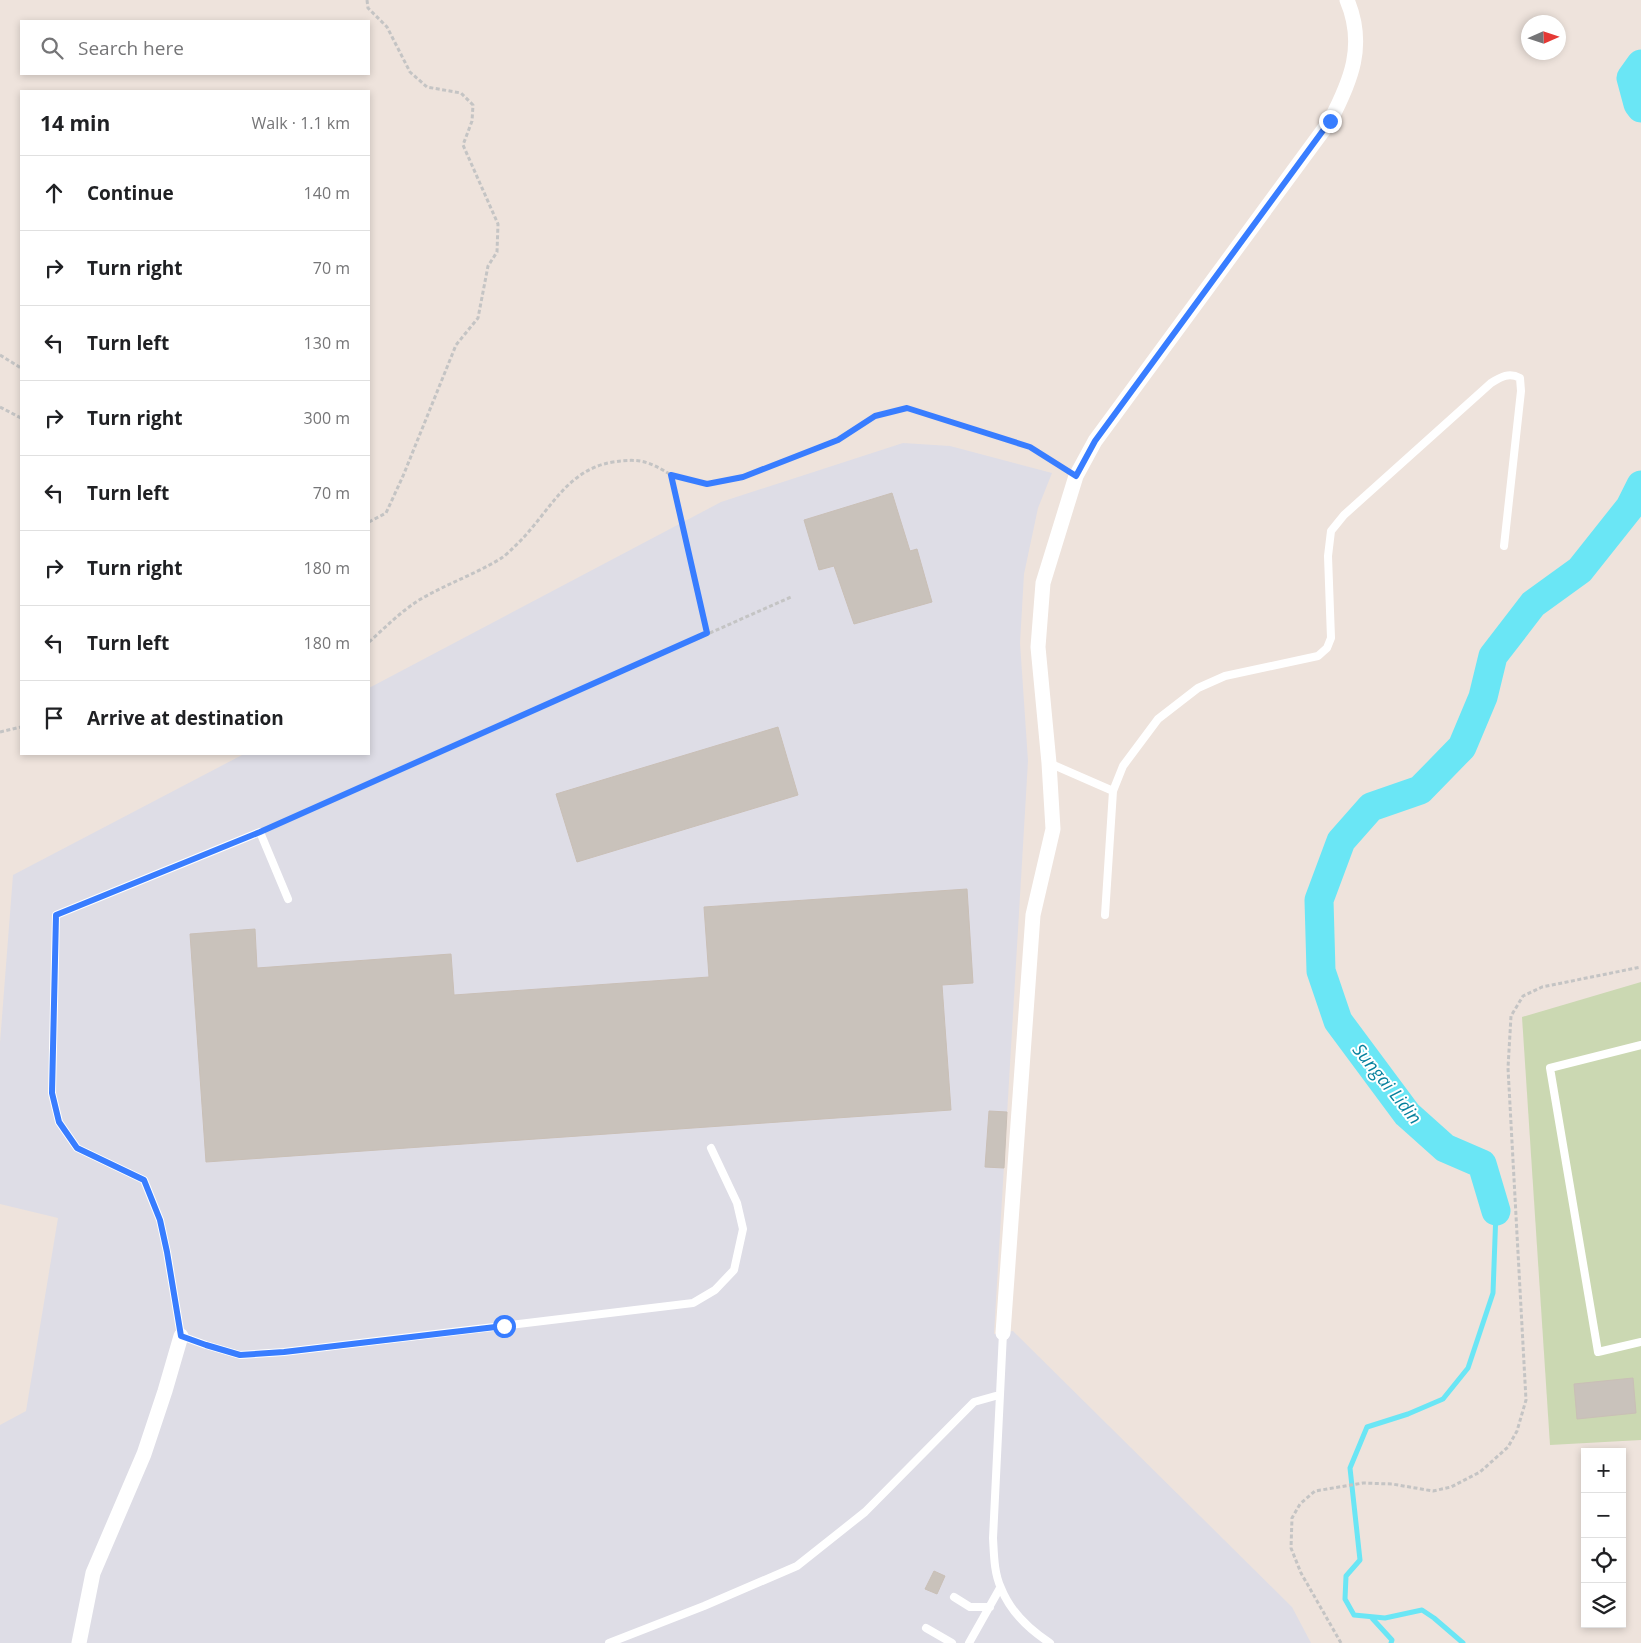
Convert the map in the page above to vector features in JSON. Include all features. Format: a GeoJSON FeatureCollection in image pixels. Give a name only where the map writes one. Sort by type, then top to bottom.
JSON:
{"type":"FeatureCollection","features":[{"type":"Feature","properties":{"kind":"street"},"geometry":{"type":"LineString","coordinates":[[1003,1333],[1033,915],[1053,829],[1038,647],[1043,583],[1076,476],[1095,441],[1330,121],[1352,73],[1356,53],[1356,31],[1347,0]]}},
{"type":"Feature","properties":{"kind":"street"},"geometry":{"type":"LineString","coordinates":[[79,1643],[93,1573],[144,1454],[181,1336]]}},
{"type":"Feature","properties":{"kind":"lane"},"geometry":{"type":"LineString","coordinates":[[1105,915],[1113,791],[1123,766],[1158,719],[1198,688],[1225,676],[1318,656],[1327,648],[1331,638],[1328,556],[1331,530],[1344,515],[1491,383],[1504,376],[1513,375],[1520,378],[1521,390],[1504,546]]}},
{"type":"Feature","properties":{"kind":"lane"},"geometry":{"type":"LineString","coordinates":[[1049,763],[1113,791]]}},
{"type":"Feature","properties":{"kind":"lane"},"geometry":{"type":"LineString","coordinates":[[288,899],[260,832],[56,915],[52,1093],[59,1122],[77,1148],[144,1180],[160,1220],[181,1336],[240,1355],[693,1302],[715,1290],[734,1270],[743,1229],[737,1203],[711,1148]]}},
{"type":"Feature","properties":{"kind":"lane"},"geometry":{"type":"LineString","coordinates":[[1641,1045],[1550,1068],[1598,1352],[1641,1342]]}},
{"type":"Feature","properties":{"kind":"lane"},"geometry":{"type":"LineString","coordinates":[[1003,1333],[992,1538],[995,1566],[1000,1588],[1009,1605],[1026,1624],[1050,1643]]}},
{"type":"Feature","properties":{"kind":"lane"},"geometry":{"type":"LineString","coordinates":[[609,1643],[704,1606],[798,1566],[865,1512],[974,1402],[999,1396]]}},
{"type":"Feature","properties":{"kind":"lane"},"geometry":{"type":"LineString","coordinates":[[969,1643],[1000,1588]]}},
{"type":"Feature","properties":{"kind":"lane"},"geometry":{"type":"LineString","coordinates":[[954,1597],[970,1607],[990,1606]]}},
{"type":"Feature","properties":{"kind":"lane"},"geometry":{"type":"LineString","coordinates":[[926,1628],[952,1643]]}},
{"type":"Feature","properties":{"kind":"path"},"geometry":{"type":"LineString","coordinates":[[367,0],[368,8],[387,27],[410,72],[427,87],[461,93],[474,105],[472,121],[463,145],[498,224],[497,252],[488,266],[478,318],[456,344],[404,476],[386,513],[370,521]]}},
{"type":"Feature","properties":{"kind":"path"},"geometry":{"type":"LineString","coordinates":[[0,355],[20,367]]}},
{"type":"Feature","properties":{"kind":"path"},"geometry":{"type":"LineString","coordinates":[[0,407],[20,417]]}},
{"type":"Feature","properties":{"kind":"path"},"geometry":{"type":"LineString","coordinates":[[370,641],[406,608],[428,594],[502,558],[526,536],[549,505],[574,479],[600,464],[630,460],[654,464],[671,475],[707,484],[743,477],[838,440],[875,416],[907,408],[1030,447],[1076,476]]}},
{"type":"Feature","properties":{"kind":"path"},"geometry":{"type":"LineString","coordinates":[[671,475],[707,633]]}},
{"type":"Feature","properties":{"kind":"path"},"geometry":{"type":"LineString","coordinates":[[260,832],[791,597]]}},
{"type":"Feature","properties":{"kind":"path"},"geometry":{"type":"LineString","coordinates":[[0,732],[20,727]]}},
{"type":"Feature","properties":{"kind":"path"},"geometry":{"type":"LineString","coordinates":[[1341,1643],[1300,1573],[1291,1548],[1292,1518],[1300,1504],[1315,1491],[1363,1483],[1392,1484],[1433,1491],[1451,1486],[1480,1472],[1508,1447],[1517,1431],[1526,1400],[1508,1068],[1511,1016],[1523,996],[1542,987],[1641,966]]}},
{"type":"Feature","properties":{"kind":"shaded area"},"geometry":{"type":"Polygon","coordinates":[[[903,443],[950,446],[1052,473],[1038,508],[1024,574],[1020,643],[1028,761],[994,1334],[1013,1331],[1292,1607],[1311,1643],[0,1643],[0,1425],[26,1411],[58,1218],[0,1204],[0,1043],[13,875],[242,755],[370,755],[370,687],[721,502],[903,443]]]}},
{"type":"Feature","properties":{"kind":"green space"},"geometry":{"type":"Polygon","coordinates":[[[1641,982],[1641,1440],[1550,1445],[1522,1017],[1641,982]]]}},
{"type":"Feature","properties":{"kind":"building"},"geometry":{"type":"Polygon","coordinates":[[[892,493],[910,551],[917,549],[932,602],[854,624],[834,566],[819,570],[804,520],[892,493]]]}},
{"type":"Feature","properties":{"kind":"building"},"geometry":{"type":"Polygon","coordinates":[[[778,727],[798,795],[577,862],[556,794],[778,727]]]}},
{"type":"Feature","properties":{"kind":"building"},"geometry":{"type":"Polygon","coordinates":[[[967,889],[973,983],[942,985],[951,1110],[206,1162],[190,934],[255,929],[257,968],[451,954],[454,995],[709,977],[704,907],[967,889]]]}},
{"type":"Feature","properties":{"kind":"building"},"geometry":{"type":"Polygon","coordinates":[[[989,1111],[1007,1112],[1004,1168],[985,1167],[989,1111]]]}},
{"type":"Feature","properties":{"kind":"building"},"geometry":{"type":"Polygon","coordinates":[[[1633,1378],[1636,1413],[1577,1419],[1574,1384],[1633,1378]]]}},
{"type":"Feature","properties":{"kind":"building"},"geometry":{"type":"Polygon","coordinates":[[[934,1571],[945,1576],[937,1594],[925,1589],[934,1571]]]}},
{"type":"Feature","properties":{"kind":"waterway"},"geometry":{"type":"LineString","coordinates":[[1641,64],[1631,78],[1638,104],[1641,108]]}},
{"type":"Feature","properties":{"kind":"waterway","name":"Sungai Lidin"},"geometry":{"type":"LineString","coordinates":[[1496,1211],[1482,1164],[1445,1148],[1407,1114],[1338,1021],[1321,971],[1319,900],[1341,841],[1371,807],[1420,790],[1462,747],[1483,697],[1493,656],[1533,604],[1580,570],[1630,507],[1641,485]]}},
{"type":"Feature","properties":{"kind":"waterway","name":"Sungai Lidin"},"geometry":{"type":"LineString","coordinates":[[1463,1643],[1422,1610],[1385,1618],[1354,1615],[1345,1599],[1346,1576],[1360,1560],[1350,1468],[1367,1427],[1408,1414],[1443,1399],[1468,1368],[1493,1293],[1496,1211]]}},
{"type":"Feature","properties":{"kind":"waterway"},"geometry":{"type":"LineString","coordinates":[[1371,1617],[1392,1640],[1391,1643]]}},
{"type":"Feature","properties":{"kind":"route"},"geometry":{"type":"LineString","coordinates":[[504,1326],[284,1352],[240,1355],[181,1336],[160,1220],[144,1180],[77,1148],[59,1122],[52,1093],[56,915],[260,832],[707,633],[671,475],[707,484],[743,477],[838,440],[875,416],[907,408],[1030,447],[1076,476],[1095,441],[1330,121]]}}]}
